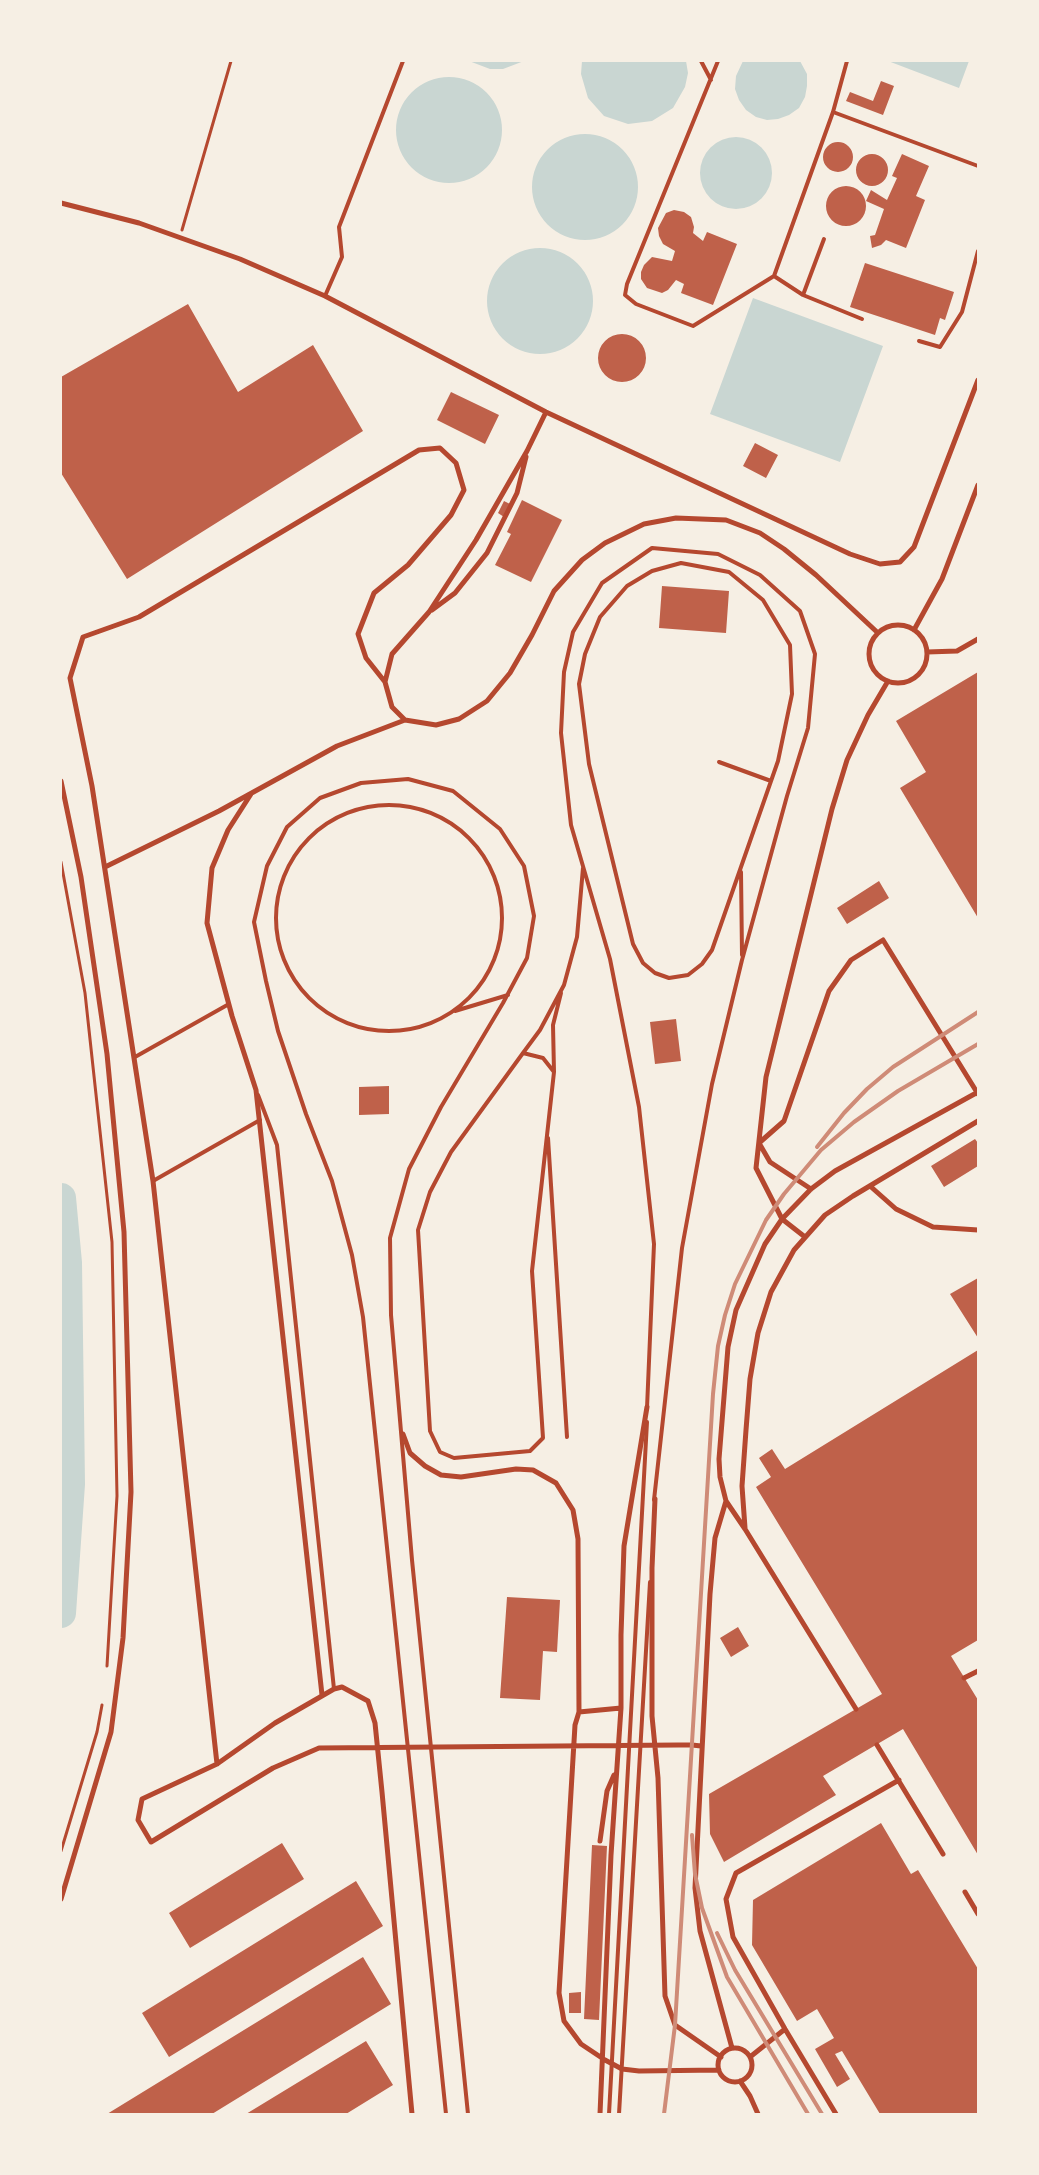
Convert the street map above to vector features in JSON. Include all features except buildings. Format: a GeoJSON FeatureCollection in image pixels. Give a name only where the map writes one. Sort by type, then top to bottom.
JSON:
{"type":"FeatureCollection","features":[{"type":"Feature","properties":{"kind":"street"},"geometry":{"type":"LineString","coordinates":[[61,203],[139,223],[240,258],[325,296],[546,412],[850,554],[880,564],[900,562],[914,547],[978,380]]}},
{"type":"Feature","properties":{"kind":"street"},"geometry":{"type":"LineString","coordinates":[[385,682],[392,654],[429,612],[476,540],[527,450],[546,412]]}},
{"type":"Feature","properties":{"kind":"street"},"geometry":{"type":"LineString","coordinates":[[217,1764],[153,1181],[92,786],[70,678],[83,637],[139,617],[420,450],[440,448],[456,463],[464,490],[451,515],[408,565],[374,593],[358,634],[366,658],[385,682],[392,706],[405,720]]}},
{"type":"Feature","properties":{"kind":"street"},"geometry":{"type":"LineString","coordinates":[[429,612],[455,593],[487,552],[517,493],[527,450]]}},
{"type":"Feature","properties":{"kind":"street"},"geometry":{"type":"LineString","coordinates":[[914,630],[942,579],[978,485]]}},
{"type":"Feature","properties":{"kind":"street"},"geometry":{"type":"LineString","coordinates":[[105,867],[251,794],[337,746],[405,720],[436,725],[459,719],[487,701],[510,674],[554,591],[582,560],[605,543],[644,524],[676,518],[726,520],[760,533],[784,548],[816,575],[878,633]]}},
{"type":"Feature","properties":{"kind":"street"},"geometry":{"type":"LineString","coordinates":[[896,625],[914,630],[925,643],[927,652],[922,670],[915,677],[906,681],[888,681],[879,676],[873,668],[869,650],[872,641],[878,633],[896,625]]}},
{"type":"Feature","properties":{"kind":"street"},"geometry":{"type":"LineString","coordinates":[[927,652],[957,651],[978,639]]}},
{"type":"Feature","properties":{"kind":"street"},"geometry":{"type":"LineString","coordinates":[[805,1237],[782,1220],[756,1168],[766,1078],[832,809],[847,760],[868,715],[888,681]]}},
{"type":"Feature","properties":{"kind":"street"},"geometry":{"type":"LineString","coordinates":[[61,781],[81,878],[107,1054],[124,1232],[131,1492],[123,1638],[111,1732],[61,1899]]}},
{"type":"Feature","properties":{"kind":"street"},"geometry":{"type":"LineString","coordinates":[[251,794],[228,830],[212,868],[207,923],[229,1004],[256,1090],[322,1695]]}},
{"type":"Feature","properties":{"kind":"street"},"geometry":{"type":"LineString","coordinates":[[758,1143],[784,1121],[830,991],[851,960],[883,940],[977,1093],[835,1172],[811,1189],[782,1220],[765,1244],[736,1310],[728,1347],[719,1459],[720,1477],[726,1501],[856,1709]]}},
{"type":"Feature","properties":{"kind":"street"},"geometry":{"type":"LineString","coordinates":[[745,1529],[742,1486],[745,1440],[750,1379],[758,1333],[771,1292],[794,1250],[826,1214],[978,1121]]}},
{"type":"Feature","properties":{"kind":"street"},"geometry":{"type":"LineString","coordinates":[[758,1143],[770,1162],[811,1189]]}},
{"type":"Feature","properties":{"kind":"street"},"geometry":{"type":"LineString","coordinates":[[870,1186],[896,1209],[933,1227],[978,1230]]}},
{"type":"Feature","properties":{"kind":"street"},"geometry":{"type":"LineString","coordinates":[[600,2114],[616,1770],[621,1708],[624,1546],[648,1407]]}},
{"type":"Feature","properties":{"kind":"street"},"geometry":{"type":"LineString","coordinates":[[403,1434],[410,1454],[425,1466],[441,1475],[461,1477],[516,1469],[533,1470],[556,1483],[573,1510],[578,1539],[579,1712],[575,1725],[559,1993],[564,2021],[581,2044],[605,2060],[622,2068],[639,2071],[719,2070]]}},
{"type":"Feature","properties":{"kind":"street"},"geometry":{"type":"LineString","coordinates":[[654,1498],[652,1716],[658,1778],[665,1996],[675,2025],[720,2057]]}},
{"type":"Feature","properties":{"kind":"street"},"geometry":{"type":"LineString","coordinates":[[726,1501],[715,1538],[701,1746],[695,1874],[700,1931],[732,2048]]}},
{"type":"Feature","properties":{"kind":"street"},"geometry":{"type":"LineString","coordinates":[[964,1678],[978,1671]]}},
{"type":"Feature","properties":{"kind":"street"},"geometry":{"type":"LineString","coordinates":[[412,2114],[375,1723],[368,1701],[342,1688],[334,1689],[274,1723],[217,1764],[142,1799],[138,1820],[151,1842],[273,1768],[319,1748],[678,1745],[701,1746]]}},
{"type":"Feature","properties":{"kind":"street"},"geometry":{"type":"LineString","coordinates":[[579,1712],[621,1708]]}},
{"type":"Feature","properties":{"kind":"street"},"geometry":{"type":"LineString","coordinates":[[877,1745],[943,1854]]}},
{"type":"Feature","properties":{"kind":"street"},"geometry":{"type":"LineString","coordinates":[[600,1841],[608,1791],[616,1770]]}},
{"type":"Feature","properties":{"kind":"street"},"geometry":{"type":"LineString","coordinates":[[836,2114],[785,2029],[733,1936],[726,1899],[736,1873],[899,1780]]}},
{"type":"Feature","properties":{"kind":"street"},"geometry":{"type":"LineString","coordinates":[[965,1892],[978,1914]]}},
{"type":"Feature","properties":{"kind":"street"},"geometry":{"type":"LineString","coordinates":[[750,2057],[785,2029]]}},
{"type":"Feature","properties":{"kind":"street"},"geometry":{"type":"LineString","coordinates":[[732,2048],[743,2050],[750,2057],[752,2063],[749,2074],[740,2081],[730,2081],[719,2070],[720,2057],[732,2048]]}},
{"type":"Feature","properties":{"kind":"street"},"geometry":{"type":"LineString","coordinates":[[740,2081],[750,2096],[758,2114]]}},
{"type":"Feature","properties":{"kind":"lane"},"geometry":{"type":"LineString","coordinates":[[325,296],[342,257],[339,227],[403,61]]}},
{"type":"Feature","properties":{"kind":"lane"},"geometry":{"type":"LineString","coordinates":[[701,61],[711,80]]}},
{"type":"Feature","properties":{"kind":"lane"},"geometry":{"type":"LineString","coordinates":[[718,61],[627,284],[625,295],[636,304],[693,326],[774,276],[833,112],[847,61]]}},
{"type":"Feature","properties":{"kind":"lane"},"geometry":{"type":"LineString","coordinates":[[833,112],[978,166]]}},
{"type":"Feature","properties":{"kind":"lane"},"geometry":{"type":"LineString","coordinates":[[803,295],[824,239]]}},
{"type":"Feature","properties":{"kind":"lane"},"geometry":{"type":"LineString","coordinates":[[919,341],[940,347],[962,312],[978,251]]}},
{"type":"Feature","properties":{"kind":"lane"},"geometry":{"type":"LineString","coordinates":[[774,276],[803,295],[862,320]]}},
{"type":"Feature","properties":{"kind":"lane"},"geometry":{"type":"LineString","coordinates":[[609,2114],[648,1407],[654,1244],[639,1107],[610,959],[571,824],[561,733],[564,672],[573,632],[602,583],[652,548],[718,554],[760,575],[800,611],[816,654],[808,728],[787,796],[742,960],[712,1084],[682,1248],[654,1498],[619,2114]]}},
{"type":"Feature","properties":{"kind":"lane"},"geometry":{"type":"LineString","coordinates":[[681,563],[729,572],[763,600],[790,645],[792,694],[778,761],[741,868],[712,950],[702,964],[688,975],[669,978],[655,973],[643,964],[634,944],[589,764],[578,684],[585,654],[600,617],[627,586],[652,571],[681,563]]}},
{"type":"Feature","properties":{"kind":"lane"},"geometry":{"type":"LineString","coordinates":[[720,762],[771,781]]}},
{"type":"Feature","properties":{"kind":"lane"},"geometry":{"type":"LineString","coordinates":[[446,2114],[363,1317],[352,1255],[332,1181],[306,1114],[278,1031],[254,922],[267,866],[287,827],[320,798],[361,783],[408,779],[453,791],[500,829],[524,866],[534,916],[527,958],[508,995],[441,1107],[409,1168],[390,1238],[391,1315],[403,1434],[414,1580],[468,2114]]}},
{"type":"Feature","properties":{"kind":"lane"},"geometry":{"type":"LineString","coordinates":[[453,1012],[481,985],[498,950],[502,912],[494,875],[474,842],[444,818],[408,806],[370,806],[334,818],[305,841],[285,872],[276,907],[278,944],[292,978],[316,1005],[348,1024],[384,1031],[420,1027],[453,1012],[508,995]]}},
{"type":"Feature","properties":{"kind":"lane"},"geometry":{"type":"LineString","coordinates":[[564,985],[540,1030],[451,1152],[430,1192],[418,1230],[430,1431],[440,1452],[454,1458],[530,1451],[543,1438],[532,1271],[554,1072],[553,1025],[564,985],[577,937],[583,866]]}},
{"type":"Feature","properties":{"kind":"lane"},"geometry":{"type":"LineString","coordinates":[[741,868],[742,960]]}},
{"type":"Feature","properties":{"kind":"lane"},"geometry":{"type":"LineString","coordinates":[[135,1057],[229,1004]]}},
{"type":"Feature","properties":{"kind":"lane"},"geometry":{"type":"LineString","coordinates":[[523,1053],[543,1058],[554,1072]]}},
{"type":"Feature","properties":{"kind":"lane"},"geometry":{"type":"LineString","coordinates":[[256,1090],[277,1145],[334,1689]]}},
{"type":"Feature","properties":{"kind":"lane"},"geometry":{"type":"LineString","coordinates":[[153,1181],[260,1120]]}},
{"type":"Feature","properties":{"kind":"lane"},"geometry":{"type":"LineString","coordinates":[[547,1123],[567,1437]]}},
{"type":"Feature","properties":{"kind":"path"},"geometry":{"type":"LineString","coordinates":[[180,237],[231,61]]}},
{"type":"Feature","properties":{"kind":"path"},"geometry":{"type":"LineString","coordinates":[[61,862],[85,993],[112,1242],[116,1496],[107,1674]]}},
{"type":"Feature","properties":{"kind":"path"},"geometry":{"type":"LineString","coordinates":[[61,1851],[97,1732],[102,1703]]}},
{"type":"Feature","properties":{"kind":"shaded area"},"geometry":{"type":"Polygon","coordinates":[[[469,61],[524,61],[503,69],[490,69],[469,61]]]}},
{"type":"Feature","properties":{"kind":"shaded area"},"geometry":{"type":"Polygon","coordinates":[[[582,61],[686,61],[688,73],[685,87],[673,108],[652,121],[628,124],[604,116],[588,98],[581,74],[582,61]]]}},
{"type":"Feature","properties":{"kind":"shaded area"},"geometry":{"type":"Polygon","coordinates":[[[743,61],[800,61],[807,74],[807,86],[805,97],[799,108],[789,115],[767,120],[756,117],[746,110],[739,100],[735,89],[736,76],[743,61]]]}},
{"type":"Feature","properties":{"kind":"shaded area"},"geometry":{"type":"Polygon","coordinates":[[[888,61],[969,61],[959,88],[888,61]]]}},
{"type":"Feature","properties":{"kind":"shaded area"},"geometry":{"type":"Polygon","coordinates":[[[449,77],[469,81],[487,92],[498,110],[502,130],[498,150],[487,168],[469,179],[449,183],[429,179],[411,168],[400,150],[396,130],[400,110],[411,92],[429,81],[449,77]]]}},
{"type":"Feature","properties":{"kind":"shaded area"},"geometry":{"type":"Polygon","coordinates":[[[585,134],[605,138],[623,149],[634,167],[638,187],[634,207],[623,225],[605,236],[585,240],[565,236],[547,225],[536,207],[532,187],[536,167],[547,149],[565,138],[585,134]]]}},
{"type":"Feature","properties":{"kind":"shaded area"},"geometry":{"type":"Polygon","coordinates":[[[736,137],[750,140],[762,147],[769,159],[772,173],[769,187],[762,199],[750,206],[736,209],[722,206],[710,199],[703,187],[700,173],[703,159],[710,147],[722,140],[736,137]]]}},
{"type":"Feature","properties":{"kind":"shaded area"},"geometry":{"type":"Polygon","coordinates":[[[540,248],[560,252],[578,263],[589,281],[593,301],[589,321],[578,339],[560,350],[540,354],[520,350],[502,339],[491,321],[487,301],[491,281],[502,263],[520,252],[540,248]]]}},
{"type":"Feature","properties":{"kind":"shaded area"},"geometry":{"type":"Polygon","coordinates":[[[753,298],[883,346],[840,462],[710,414],[753,298]]]}},
{"type":"Feature","properties":{"kind":"waterway"},"geometry":{"type":"LineString","coordinates":[[61,1198],[67,1263],[70,1484],[61,1613]]}},
{"type":"Feature","properties":{"kind":"railway"},"geometry":{"type":"LineString","coordinates":[[817,1147],[844,1113],[867,1089],[893,1067],[978,1012]]}},
{"type":"Feature","properties":{"kind":"railway"},"geometry":{"type":"LineString","coordinates":[[664,2114],[675,2025],[713,1394],[718,1346],[725,1315],[735,1284],[766,1220],[784,1194],[821,1150],[854,1122],[898,1091],[978,1044]]}},
{"type":"Feature","properties":{"kind":"railway"},"geometry":{"type":"LineString","coordinates":[[692,1835],[695,1874],[702,1908],[727,1977],[808,2114]]}},
{"type":"Feature","properties":{"kind":"railway"},"geometry":{"type":"LineString","coordinates":[[717,1933],[735,1970],[822,2114]]}}]}
